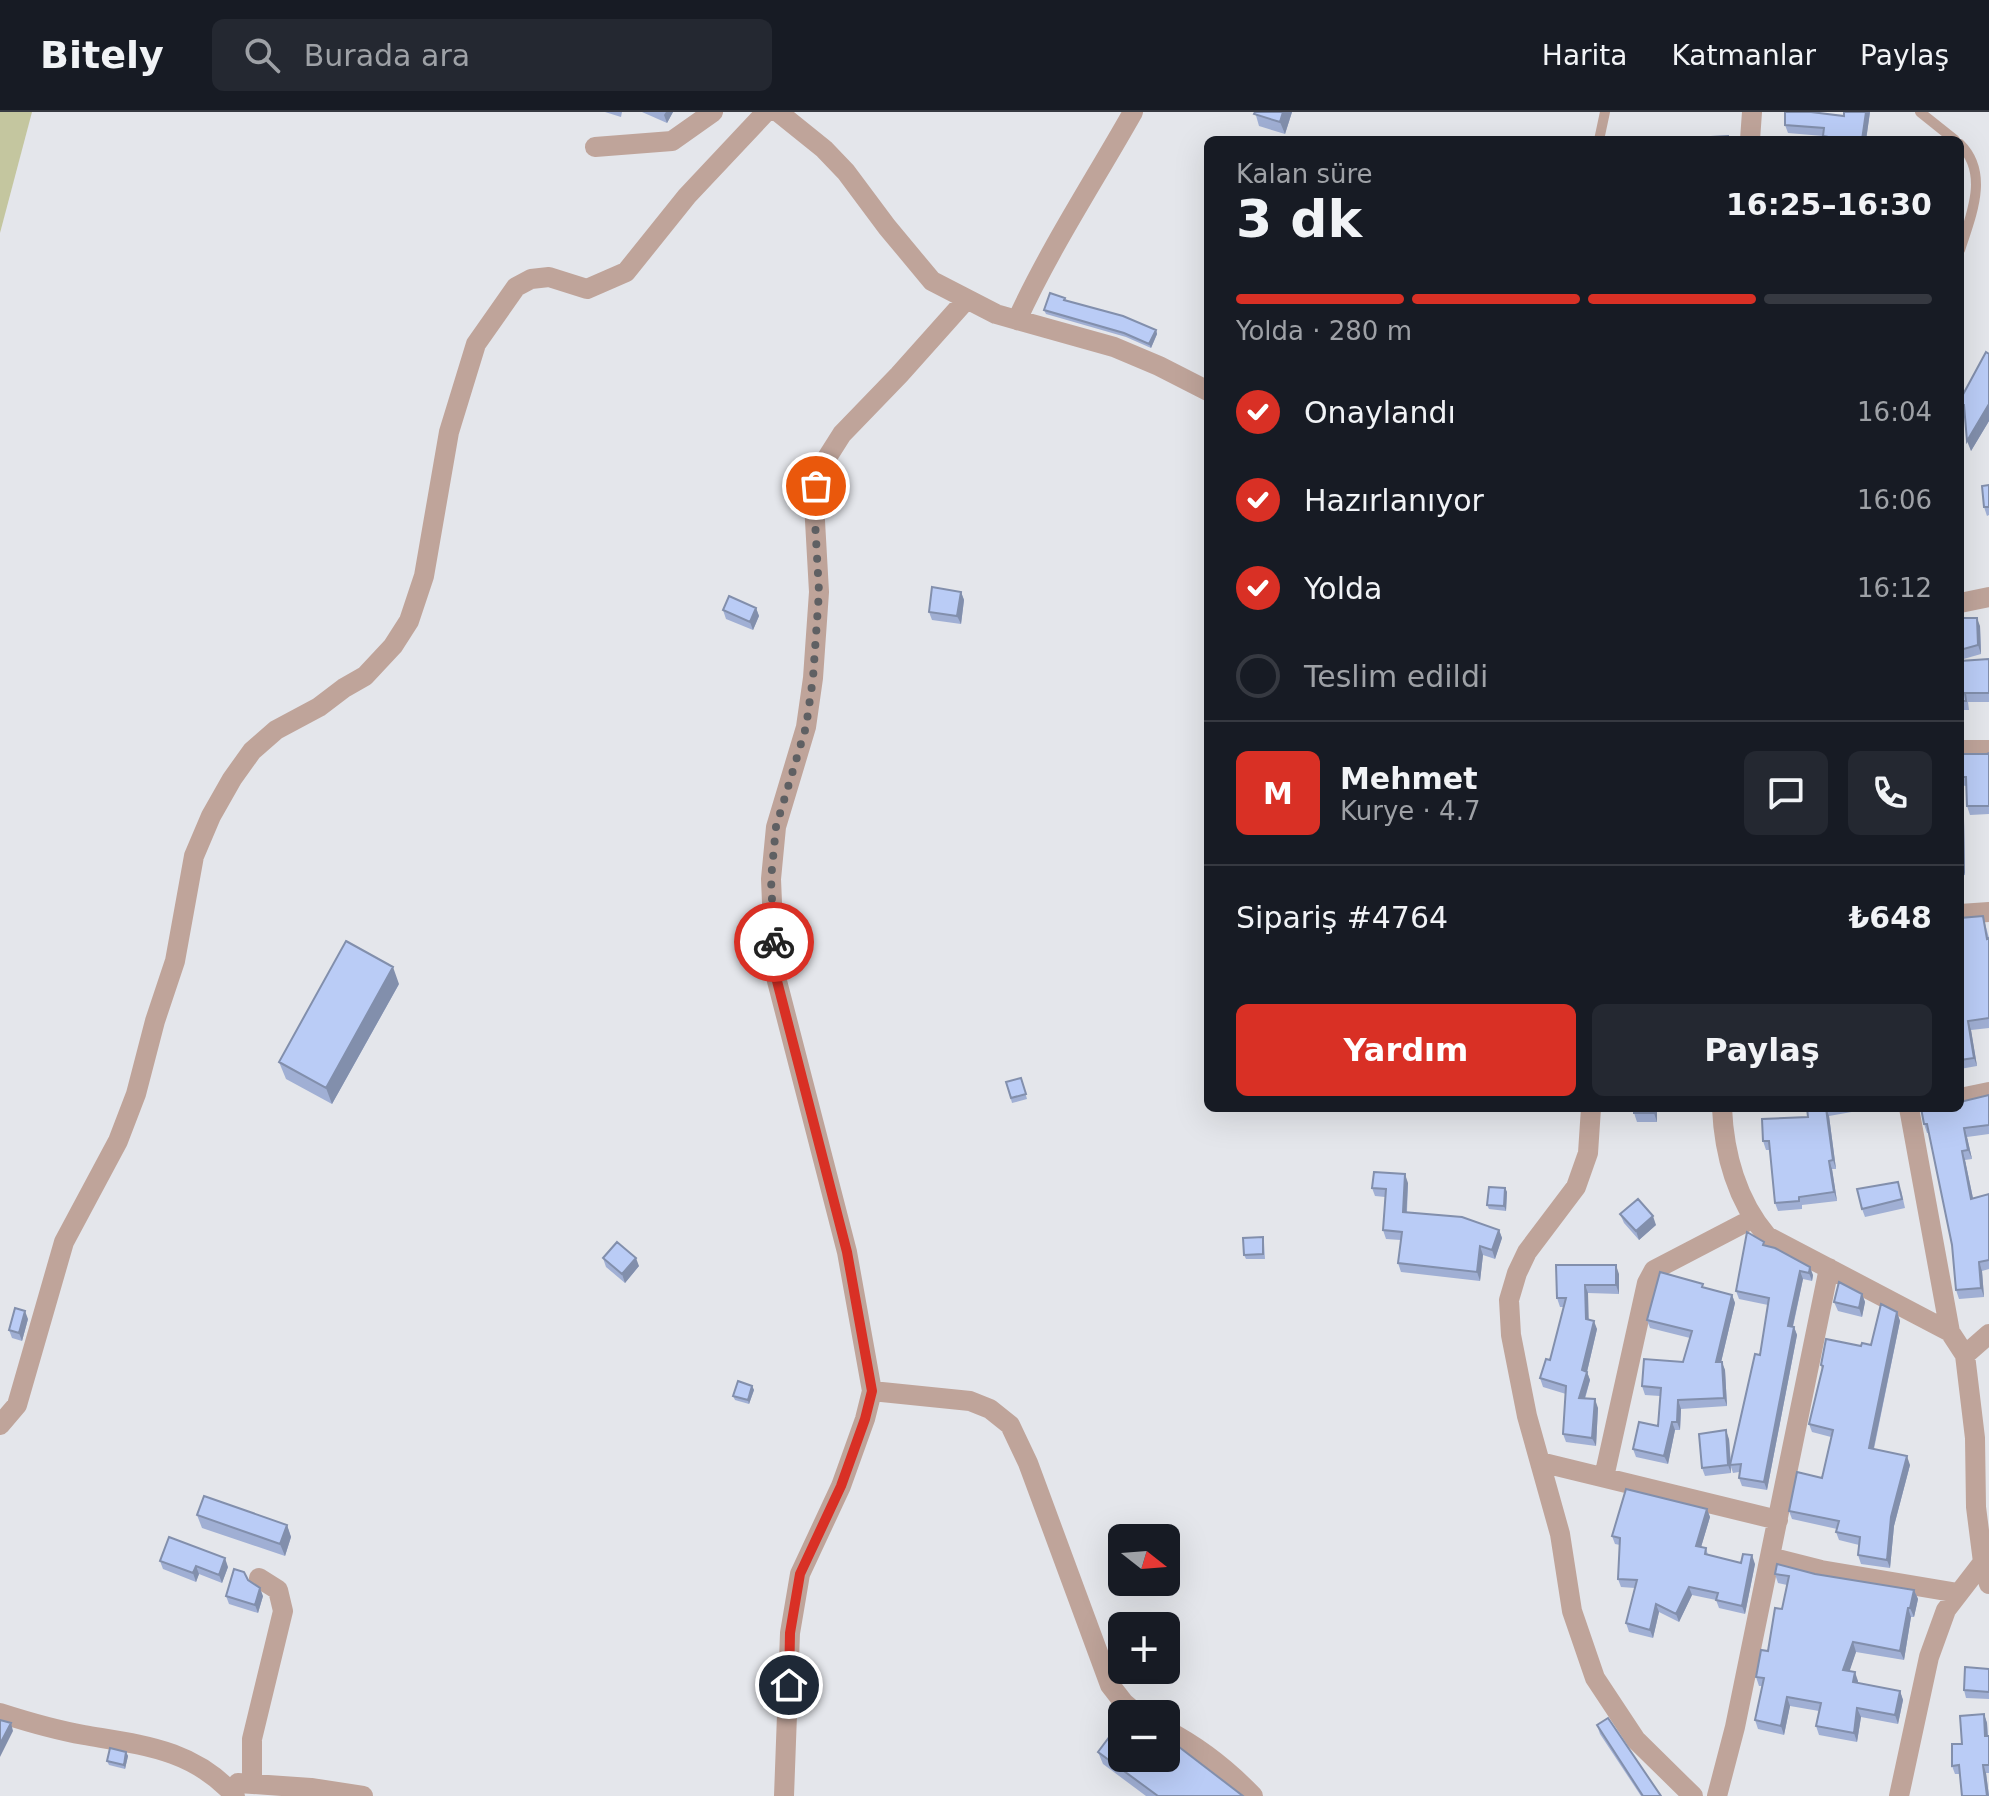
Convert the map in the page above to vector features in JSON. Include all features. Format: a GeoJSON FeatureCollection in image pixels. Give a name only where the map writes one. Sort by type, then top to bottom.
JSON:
{"type":"FeatureCollection","features":[{"type":"Feature","properties":{"kind":"street"},"geometry":{"type":"LineString","coordinates":[[595,147],[672,141],[713,112]]}},
{"type":"Feature","properties":{"kind":"street"},"geometry":{"type":"LineString","coordinates":[[0,1425],[17,1405],[64,1242],[127,1120],[175,961],[194,856],[211,816],[252,751],[276,730],[319,707],[365,676],[393,646],[409,621],[424,576],[449,432],[476,344],[516,287],[531,279],[549,277],[587,289],[626,272],[687,196],[766,112]]}},
{"type":"Feature","properties":{"kind":"street"},"geometry":{"type":"LineString","coordinates":[[778,112],[824,149],[846,172],[932,281],[966,300],[1017,320],[1114,347],[1204,389]]}},
{"type":"Feature","properties":{"kind":"street"},"geometry":{"type":"LineString","coordinates":[[1017,320],[1050,252],[1133,112]]}},
{"type":"Feature","properties":{"kind":"street"},"geometry":{"type":"LineString","coordinates":[[1750,136],[1752,112]]}},
{"type":"Feature","properties":{"kind":"street"},"geometry":{"type":"LineString","coordinates":[[784,1796],[790,1633],[800,1574],[841,1486],[872,1391],[847,1252],[777,981],[771,879],[776,827],[806,727],[813,678],[819,592],[814,503],[823,464],[842,434],[966,300]]}},
{"type":"Feature","properties":{"kind":"street"},"geometry":{"type":"LineString","coordinates":[[1964,602],[1989,597]]}},
{"type":"Feature","properties":{"kind":"street"},"geometry":{"type":"LineString","coordinates":[[1964,750],[1989,750]]}},
{"type":"Feature","properties":{"kind":"street"},"geometry":{"type":"LineString","coordinates":[[1964,914],[1989,912]]}},
{"type":"Feature","properties":{"kind":"street"},"geometry":{"type":"LineString","coordinates":[[1964,1097],[1989,1092]]}},
{"type":"Feature","properties":{"kind":"street"},"geometry":{"type":"LineString","coordinates":[[1591,1112],[1588,1153],[1576,1187],[1527,1252],[1509,1300],[1514,1348],[1527,1416],[1560,1534],[1572,1611],[1595,1678],[1636,1740],[1693,1796]]}},
{"type":"Feature","properties":{"kind":"street"},"geometry":{"type":"LineString","coordinates":[[1723,1112],[1736,1185],[1752,1219],[1767,1236],[1950,1332]]}},
{"type":"Feature","properties":{"kind":"street"},"geometry":{"type":"LineString","coordinates":[[1910,1112],[1950,1332],[1965,1355],[1975,1438],[1976,1507],[1989,1584]]}},
{"type":"Feature","properties":{"kind":"street"},"geometry":{"type":"LineString","coordinates":[[1604,1477],[1647,1283],[1654,1270],[1752,1219]]}},
{"type":"Feature","properties":{"kind":"street"},"geometry":{"type":"LineString","coordinates":[[1717,1796],[1735,1727],[1829,1268]]}},
{"type":"Feature","properties":{"kind":"street"},"geometry":{"type":"LineString","coordinates":[[1965,1355],[1989,1334]]}},
{"type":"Feature","properties":{"kind":"street"},"geometry":{"type":"LineString","coordinates":[[872,1391],[970,1401],[990,1409],[1010,1425],[1028,1463],[1110,1685],[1122,1700]]}},
{"type":"Feature","properties":{"kind":"street"},"geometry":{"type":"LineString","coordinates":[[1540,1462],[1778,1520]]}},
{"type":"Feature","properties":{"kind":"street"},"geometry":{"type":"LineString","coordinates":[[1770,1557],[1821,1570],[1958,1593]]}},
{"type":"Feature","properties":{"kind":"street"},"geometry":{"type":"LineString","coordinates":[[1899,1796],[1929,1657],[1946,1610],[1983,1562]]}},
{"type":"Feature","properties":{"kind":"street"},"geometry":{"type":"LineString","coordinates":[[236,1787],[252,1739],[283,1611],[278,1590],[259,1578]]}},
{"type":"Feature","properties":{"kind":"street"},"geometry":{"type":"LineString","coordinates":[[0,1713],[83,1735],[142,1744],[188,1759],[236,1787],[311,1788],[363,1796]]}},
{"type":"Feature","properties":{"kind":"street"},"geometry":{"type":"LineString","coordinates":[[1180,1737],[1211,1757],[1253,1796]]}},
{"type":"Feature","properties":{"kind":"lane"},"geometry":{"type":"LineString","coordinates":[[1600,136],[1605,112]]}},
{"type":"Feature","properties":{"kind":"lane"},"geometry":{"type":"LineString","coordinates":[[1920,112],[1950,136]]}},
{"type":"Feature","properties":{"kind":"lane"},"geometry":{"type":"LineString","coordinates":[[1964,148],[1976,160],[1981,177],[1964,236]]}},
{"type":"Feature","properties":{"kind":"green space"},"geometry":{"type":"Polygon","coordinates":[[[0,112],[32,112],[0,233],[0,112]]]}},
{"type":"Feature","properties":{"kind":"building"},"geometry":{"type":"Polygon","coordinates":[[[1255,112],[1283,112],[1280,122],[1255,112]]]}},
{"type":"Feature","properties":{"kind":"building"},"geometry":{"type":"Polygon","coordinates":[[[1785,112],[1844,116],[1844,112],[1866,112],[1863,136],[1823,136],[1824,128],[1785,125],[1785,112]]]}},
{"type":"Feature","properties":{"kind":"building"},"geometry":{"type":"Polygon","coordinates":[[[1050,293],[1156,330],[1149,344],[1124,333],[1044,310],[1050,293]]]}},
{"type":"Feature","properties":{"kind":"building"},"geometry":{"type":"Polygon","coordinates":[[[1986,352],[1989,354],[1989,404],[1967,441],[1964,405],[1964,393],[1986,352]]]}},
{"type":"Feature","properties":{"kind":"building"},"geometry":{"type":"Polygon","coordinates":[[[1989,485],[1989,507],[1984,507],[1982,486],[1989,485]]]}},
{"type":"Feature","properties":{"kind":"building"},"geometry":{"type":"Polygon","coordinates":[[[932,587],[961,592],[957,616],[929,612],[932,587]]]}},
{"type":"Feature","properties":{"kind":"building"},"geometry":{"type":"Polygon","coordinates":[[[729,596],[756,608],[750,622],[723,610],[729,596]]]}},
{"type":"Feature","properties":{"kind":"building"},"geometry":{"type":"Polygon","coordinates":[[[1964,618],[1977,618],[1978,645],[1964,649],[1964,618]]]}},
{"type":"Feature","properties":{"kind":"building"},"geometry":{"type":"Polygon","coordinates":[[[1989,659],[1989,693],[1965,693],[1964,701],[1964,661],[1989,659]]]}},
{"type":"Feature","properties":{"kind":"building"},"geometry":{"type":"Polygon","coordinates":[[[1964,754],[1987,754],[1989,806],[1967,806],[1964,754]]]}},
{"type":"Feature","properties":{"kind":"building"},"geometry":{"type":"Polygon","coordinates":[[[1983,916],[1989,938],[1989,1018],[1968,1021],[1974,1058],[1964,1059],[1964,918],[1983,916]]]}},
{"type":"Feature","properties":{"kind":"building"},"geometry":{"type":"Polygon","coordinates":[[[346,941],[393,967],[326,1088],[279,1062],[346,941]]]}},
{"type":"Feature","properties":{"kind":"building"},"geometry":{"type":"Polygon","coordinates":[[[1021,1078],[1026,1094],[1011,1098],[1006,1082],[1021,1078]]]}},
{"type":"Feature","properties":{"kind":"building"},"geometry":{"type":"Polygon","coordinates":[[[1989,1095],[1989,1125],[1964,1128],[1968,1150],[1962,1151],[1971,1199],[1989,1194],[1989,1260],[1979,1262],[1981,1288],[1956,1290],[1952,1245],[1927,1124],[1924,1124],[1922,1112],[1964,1112],[1964,1101],[1989,1095]]]}},
{"type":"Feature","properties":{"kind":"building"},"geometry":{"type":"Polygon","coordinates":[[[1807,1112],[1827,1112],[1834,1192],[1799,1197],[1799,1201],[1775,1203],[1769,1141],[1763,1141],[1762,1119],[1808,1117],[1807,1112]]]}},
{"type":"Feature","properties":{"kind":"building"},"geometry":{"type":"Polygon","coordinates":[[[1374,1172],[1405,1174],[1403,1212],[1462,1217],[1499,1230],[1492,1250],[1480,1246],[1477,1272],[1398,1263],[1402,1232],[1383,1230],[1386,1189],[1372,1188],[1374,1172]]]}},
{"type":"Feature","properties":{"kind":"building"},"geometry":{"type":"Polygon","coordinates":[[[1898,1182],[1902,1199],[1862,1209],[1857,1189],[1898,1182]]]}},
{"type":"Feature","properties":{"kind":"building"},"geometry":{"type":"Polygon","coordinates":[[[1489,1187],[1505,1188],[1504,1206],[1487,1205],[1489,1187]]]}},
{"type":"Feature","properties":{"kind":"building"},"geometry":{"type":"Polygon","coordinates":[[[1638,1199],[1653,1216],[1636,1231],[1620,1214],[1638,1199]]]}},
{"type":"Feature","properties":{"kind":"building"},"geometry":{"type":"Polygon","coordinates":[[[1747,1232],[1764,1242],[1763,1245],[1810,1267],[1809,1273],[1800,1271],[1788,1326],[1794,1327],[1764,1482],[1739,1478],[1741,1464],[1730,1465],[1755,1354],[1760,1355],[1769,1298],[1736,1291],[1747,1232]]]}},
{"type":"Feature","properties":{"kind":"building"},"geometry":{"type":"Polygon","coordinates":[[[1263,1237],[1263,1254],[1244,1255],[1243,1238],[1263,1237]]]}},
{"type":"Feature","properties":{"kind":"building"},"geometry":{"type":"Polygon","coordinates":[[[617,1242],[636,1258],[622,1274],[603,1258],[617,1242]]]}},
{"type":"Feature","properties":{"kind":"building"},"geometry":{"type":"Polygon","coordinates":[[[1556,1265],[1616,1265],[1616,1285],[1585,1285],[1586,1319],[1594,1321],[1582,1370],[1587,1372],[1579,1398],[1595,1399],[1592,1438],[1563,1434],[1566,1386],[1540,1378],[1546,1359],[1550,1360],[1566,1298],[1557,1298],[1556,1265]]]}},
{"type":"Feature","properties":{"kind":"building"},"geometry":{"type":"Polygon","coordinates":[[[1660,1272],[1732,1295],[1716,1362],[1722,1362],[1724,1398],[1678,1400],[1677,1422],[1672,1422],[1664,1456],[1633,1449],[1639,1422],[1658,1426],[1661,1388],[1642,1386],[1644,1359],[1683,1362],[1692,1331],[1647,1320],[1660,1272]]]}},
{"type":"Feature","properties":{"kind":"building"},"geometry":{"type":"Polygon","coordinates":[[[1839,1282],[1862,1294],[1859,1308],[1834,1302],[1839,1282]]]}},
{"type":"Feature","properties":{"kind":"building"},"geometry":{"type":"Polygon","coordinates":[[[1881,1304],[1897,1312],[1869,1448],[1907,1456],[1891,1517],[1887,1560],[1858,1555],[1860,1537],[1836,1532],[1839,1521],[1789,1511],[1797,1472],[1822,1478],[1833,1430],[1809,1424],[1826,1339],[1871,1345],[1881,1304]]]}},
{"type":"Feature","properties":{"kind":"building"},"geometry":{"type":"Polygon","coordinates":[[[15,1308],[25,1311],[19,1333],[9,1330],[15,1308]]]}},
{"type":"Feature","properties":{"kind":"building"},"geometry":{"type":"Polygon","coordinates":[[[738,1381],[752,1386],[748,1400],[733,1396],[738,1381]]]}},
{"type":"Feature","properties":{"kind":"building"},"geometry":{"type":"Polygon","coordinates":[[[1726,1430],[1728,1465],[1702,1468],[1699,1434],[1726,1430]]]}},
{"type":"Feature","properties":{"kind":"building"},"geometry":{"type":"Polygon","coordinates":[[[1626,1489],[1707,1509],[1696,1546],[1706,1548],[1705,1554],[1741,1563],[1743,1554],[1752,1555],[1742,1606],[1716,1600],[1718,1593],[1689,1587],[1676,1614],[1656,1604],[1650,1630],[1626,1623],[1637,1580],[1618,1579],[1620,1538],[1612,1536],[1626,1489]]]}},
{"type":"Feature","properties":{"kind":"building"},"geometry":{"type":"Polygon","coordinates":[[[204,1496],[287,1525],[280,1544],[197,1515],[204,1496]]]}},
{"type":"Feature","properties":{"kind":"building"},"geometry":{"type":"Polygon","coordinates":[[[169,1537],[225,1558],[219,1575],[196,1566],[193,1573],[160,1561],[169,1537]]]}},
{"type":"Feature","properties":{"kind":"building"},"geometry":{"type":"Polygon","coordinates":[[[1777,1564],[1815,1574],[1914,1590],[1900,1651],[1853,1642],[1843,1670],[1855,1672],[1853,1682],[1900,1691],[1895,1715],[1857,1708],[1854,1733],[1816,1726],[1821,1703],[1787,1697],[1781,1726],[1755,1720],[1764,1678],[1756,1677],[1761,1650],[1768,1651],[1775,1608],[1782,1609],[1789,1576],[1775,1574],[1777,1564]]]}},
{"type":"Feature","properties":{"kind":"building"},"geometry":{"type":"Polygon","coordinates":[[[234,1569],[244,1572],[248,1580],[260,1588],[255,1605],[226,1596],[234,1569]]]}},
{"type":"Feature","properties":{"kind":"building"},"geometry":{"type":"Polygon","coordinates":[[[1965,1667],[1989,1669],[1989,1692],[1964,1690],[1965,1667]]]}},
{"type":"Feature","properties":{"kind":"building"},"geometry":{"type":"Polygon","coordinates":[[[1984,1714],[1985,1736],[1989,1736],[1989,1765],[1983,1765],[1987,1796],[1962,1796],[1959,1765],[1952,1766],[1952,1744],[1962,1744],[1960,1716],[1984,1714]]]}},
{"type":"Feature","properties":{"kind":"building"},"geometry":{"type":"Polygon","coordinates":[[[1608,1718],[1661,1796],[1643,1796],[1597,1725],[1608,1718]]]}},
{"type":"Feature","properties":{"kind":"building"},"geometry":{"type":"Polygon","coordinates":[[[0,1720],[11,1723],[0,1744],[0,1720]]]}},
{"type":"Feature","properties":{"kind":"building"},"geometry":{"type":"Polygon","coordinates":[[[1108,1739],[1108,1759],[1098,1752],[1108,1739]]]}},
{"type":"Feature","properties":{"kind":"building"},"geometry":{"type":"Polygon","coordinates":[[[110,1748],[126,1752],[124,1765],[107,1761],[110,1748]]]}},
{"type":"Feature","properties":{"kind":"building"},"geometry":{"type":"Polygon","coordinates":[[[1180,1748],[1243,1796],[1158,1796],[1125,1772],[1180,1772],[1180,1748]]]}},
{"type":"Feature","properties":{"kind":"way so far"},"geometry":{"type":"LineString","coordinates":[[774,942],[771,879],[776,827],[806,727],[813,678],[819,592],[814,503],[816,486]]}},
{"type":"Feature","properties":{"kind":"route"},"geometry":{"type":"LineString","coordinates":[[774,942],[777,981],[827,1165],[847,1252],[872,1391],[841,1486],[800,1574],[790,1633],[789,1685]]}}]}
